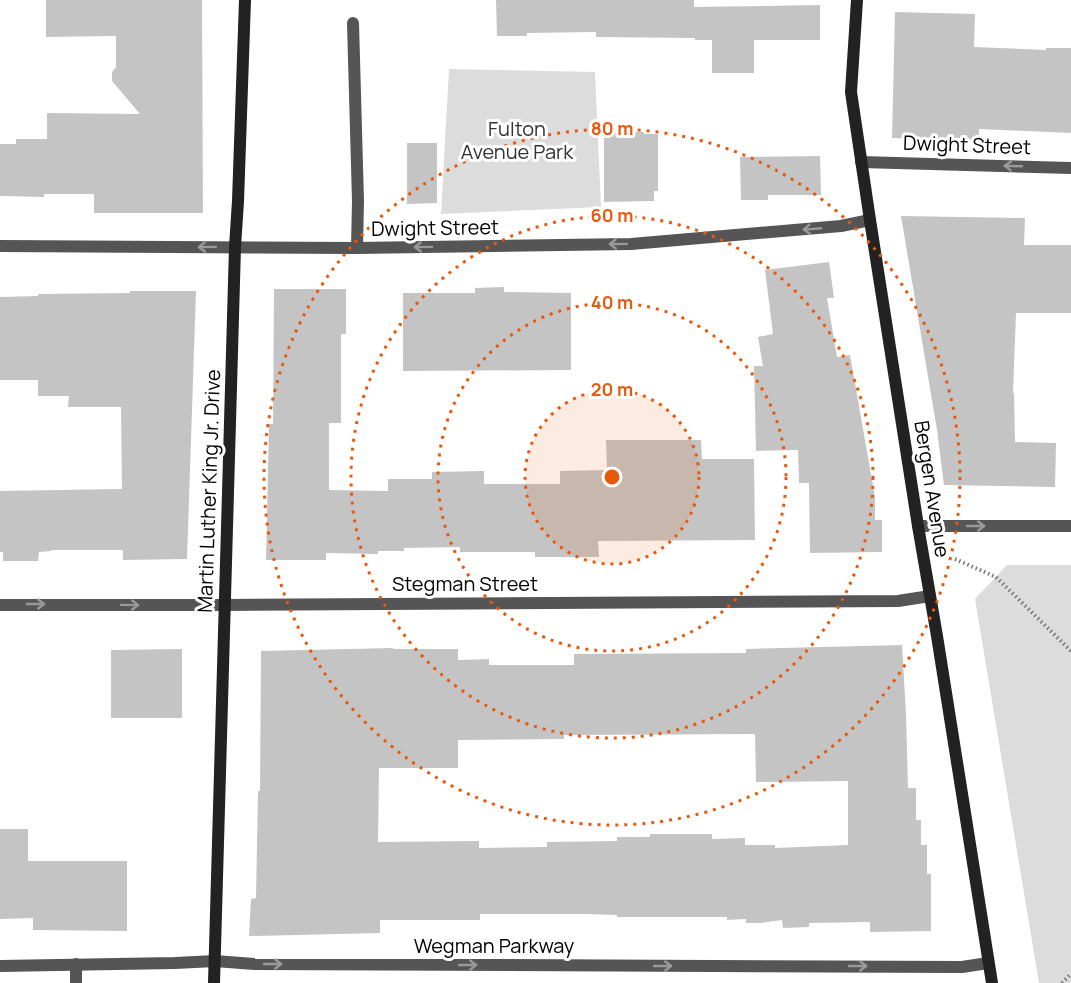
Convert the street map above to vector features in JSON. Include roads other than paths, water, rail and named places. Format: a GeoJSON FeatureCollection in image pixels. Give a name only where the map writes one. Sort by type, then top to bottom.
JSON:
{"type":"FeatureCollection","features":[{"type":"Feature","properties":{"kind":"street","name":"Martin Luther King Jr. Drive"},"geometry":{"type":"LineString","coordinates":[[214,983],[235,247],[245,0]]}},
{"type":"Feature","properties":{"kind":"street","name":"Bergen Avenue"},"geometry":{"type":"LineString","coordinates":[[857,0],[851,92],[992,983]]}},
{"type":"Feature","properties":{"kind":"street"},"geometry":{"type":"LineString","coordinates":[[353,23],[358,201],[357,248]]}},
{"type":"Feature","properties":{"kind":"street","name":"Dwight Street"},"geometry":{"type":"LineString","coordinates":[[861,162],[1071,168]]}},
{"type":"Feature","properties":{"kind":"street","name":"Dwight Street"},"geometry":{"type":"LineString","coordinates":[[0,246],[357,248],[631,244],[841,226],[870,220]]}},
{"type":"Feature","properties":{"kind":"street"},"geometry":{"type":"LineString","coordinates":[[918,526],[1071,526]]}},
{"type":"Feature","properties":{"kind":"street","name":"Stegman Street"},"geometry":{"type":"LineString","coordinates":[[0,605],[898,601],[930,596]]}},
{"type":"Feature","properties":{"kind":"street","name":"Wegman Parkway"},"geometry":{"type":"LineString","coordinates":[[0,966],[215,961],[254,964],[926,967],[962,967],[988,963]]}},
{"type":"Feature","properties":{"kind":"street"},"geometry":{"type":"LineString","coordinates":[[76,964],[76,983]]}},
{"type":"Feature","properties":{"kind":"park label","name":"Fulton Avenue Park"},"geometry":{"type":"Point","coordinates":[517,140]}}]}
